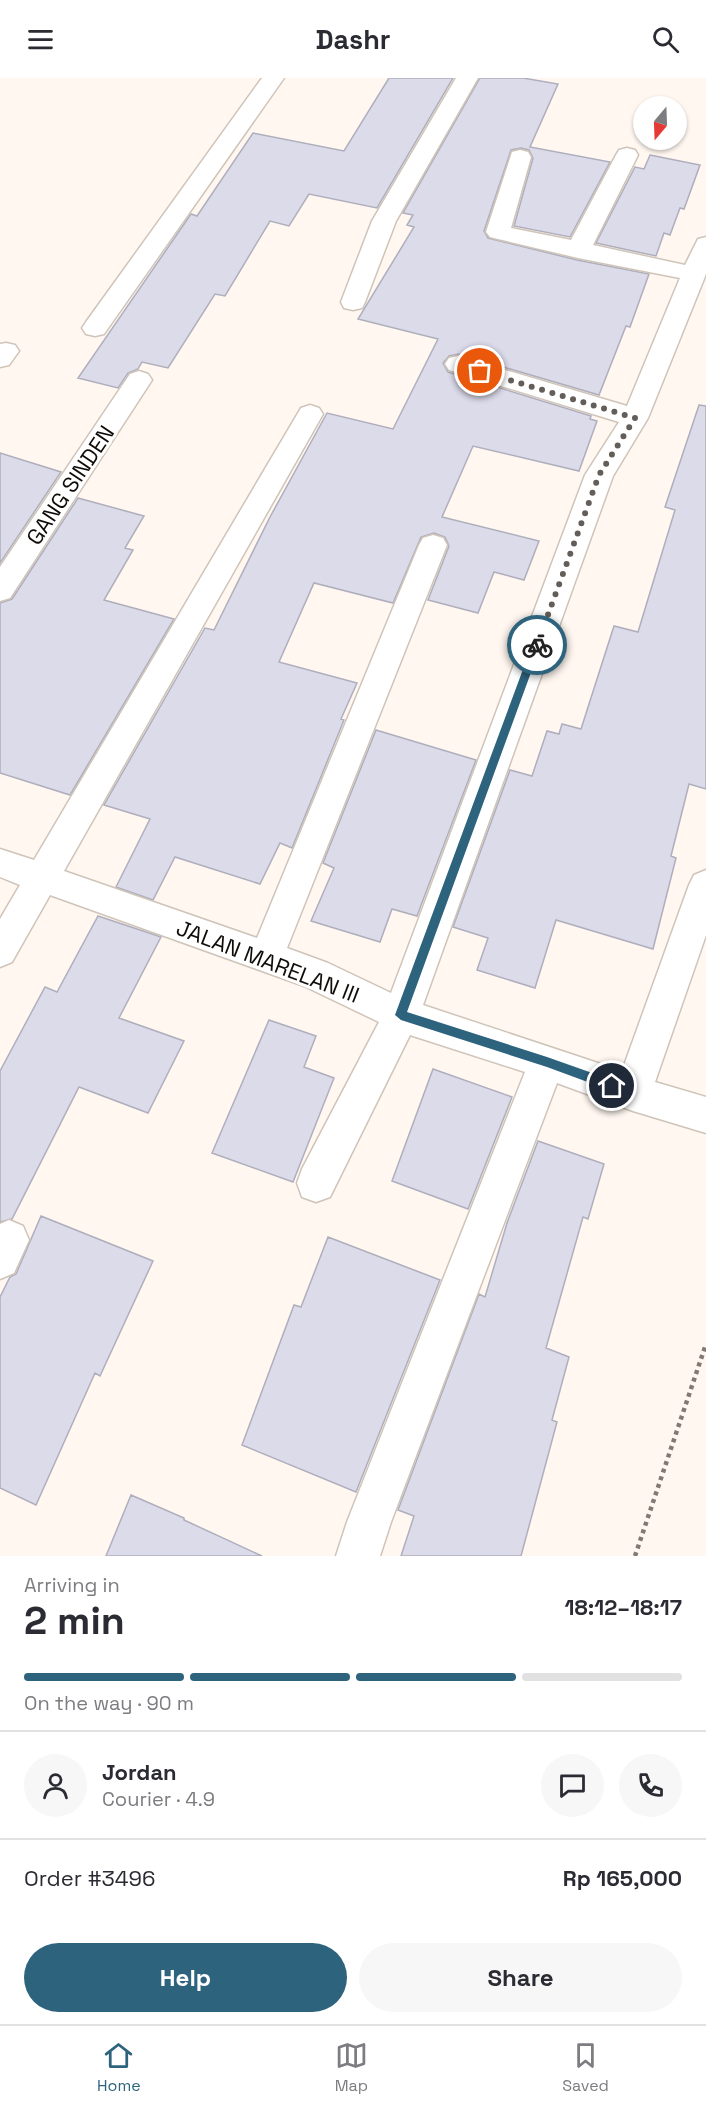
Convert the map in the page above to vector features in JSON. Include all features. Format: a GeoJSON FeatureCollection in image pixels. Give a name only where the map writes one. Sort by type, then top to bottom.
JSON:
{"type":"FeatureCollection","features":[{"type":"Feature","properties":{"kind":"street"},"geometry":{"type":"LineString","coordinates":[[95,328],[273,78]]}},
{"type":"Feature","properties":{"kind":"street"},"geometry":{"type":"LineString","coordinates":[[353,302],[384,221],[467,78]]}},
{"type":"Feature","properties":{"kind":"street"},"geometry":{"type":"LineString","coordinates":[[578,251],[627,155]]}},
{"type":"Feature","properties":{"kind":"street"},"geometry":{"type":"LineString","coordinates":[[520,158],[498,232],[578,251],[694,274]]}},
{"type":"Feature","properties":{"kind":"street"},"geometry":{"type":"LineString","coordinates":[[316,1183],[401,1015],[599,475],[635,418],[706,244]]}},
{"type":"Feature","properties":{"kind":"street"},"geometry":{"type":"LineString","coordinates":[[458,364],[635,418]]}},
{"type":"Feature","properties":{"kind":"street","name":"GANG SINDEN"},"geometry":{"type":"LineString","coordinates":[[0,590],[140,380]]}},
{"type":"Feature","properties":{"kind":"street"},"geometry":{"type":"LineString","coordinates":[[0,951],[310,414]]}},
{"type":"Feature","properties":{"kind":"street"},"geometry":{"type":"LineString","coordinates":[[266,958],[433,545]]}},
{"type":"Feature","properties":{"kind":"street","name":"JALAN MARELAN III"},"geometry":{"type":"LineString","coordinates":[[0,863],[315,974],[401,1015],[547,1062],[633,1093],[706,1115]]}},
{"type":"Feature","properties":{"kind":"street"},"geometry":{"type":"LineString","coordinates":[[633,1093],[706,885]]}},
{"type":"Feature","properties":{"kind":"street"},"geometry":{"type":"LineString","coordinates":[[358,1556],[369,1522],[547,1062]]}},
{"type":"Feature","properties":{"kind":"path"},"geometry":{"type":"LineString","coordinates":[[635,1556],[706,1344]]}},
{"type":"Feature","properties":{"kind":"building"},"geometry":{"type":"Polygon","coordinates":[[[389,78],[453,78],[377,208],[309,194],[289,226],[270,221],[225,296],[215,294],[168,368],[142,362],[138,369],[128,373],[118,388],[78,378],[191,214],[197,216],[253,133],[344,151],[389,78]]]}},
{"type":"Feature","properties":{"kind":"building"},"geometry":{"type":"Polygon","coordinates":[[[480,78],[523,78],[558,84],[530,147],[610,162],[570,237],[514,226],[533,158],[529,150],[521,148],[511,150],[484,231],[488,238],[577,260],[649,274],[630,327],[626,326],[599,395],[459,354],[449,356],[443,363],[448,372],[591,416],[590,419],[597,421],[579,471],[473,446],[442,517],[539,541],[524,580],[494,572],[478,613],[428,600],[449,546],[445,537],[434,533],[421,537],[393,603],[314,583],[279,662],[357,683],[292,848],[280,843],[260,884],[175,857],[153,900],[116,887],[150,819],[104,805],[205,628],[214,630],[270,517],[327,413],[393,429],[438,339],[358,319],[414,227],[407,225],[413,215],[403,213],[480,78]]]}},
{"type":"Feature","properties":{"kind":"building"},"geometry":{"type":"Polygon","coordinates":[[[650,155],[700,165],[684,209],[680,208],[670,235],[664,233],[656,256],[596,243],[635,167],[644,169],[650,155]]]}},
{"type":"Feature","properties":{"kind":"building"},"geometry":{"type":"Polygon","coordinates":[[[699,405],[706,406],[706,789],[689,784],[671,856],[676,858],[653,949],[556,920],[535,988],[477,970],[488,938],[453,927],[510,770],[532,776],[547,731],[559,734],[562,724],[581,729],[614,626],[638,632],[675,510],[665,507],[699,405]]]}},
{"type":"Feature","properties":{"kind":"building"},"geometry":{"type":"Polygon","coordinates":[[[0,453],[61,472],[0,563],[0,453]]]}},
{"type":"Feature","properties":{"kind":"building"},"geometry":{"type":"Polygon","coordinates":[[[78,498],[144,516],[125,548],[133,550],[104,600],[174,619],[70,795],[0,773],[0,603],[12,599],[78,498]]]}},
{"type":"Feature","properties":{"kind":"building"},"geometry":{"type":"Polygon","coordinates":[[[376,730],[476,760],[417,916],[392,909],[380,942],[311,921],[334,868],[323,863],[376,730]]]}},
{"type":"Feature","properties":{"kind":"building"},"geometry":{"type":"Polygon","coordinates":[[[98,916],[161,937],[119,1018],[184,1041],[148,1113],[79,1087],[12,1219],[0,1222],[0,1071],[45,987],[57,992],[98,916]]]}},
{"type":"Feature","properties":{"kind":"building"},"geometry":{"type":"Polygon","coordinates":[[[269,1020],[316,1036],[304,1067],[334,1078],[293,1182],[212,1153],[269,1020]]]}},
{"type":"Feature","properties":{"kind":"building"},"geometry":{"type":"Polygon","coordinates":[[[433,1069],[512,1097],[468,1209],[392,1181],[433,1069]]]}},
{"type":"Feature","properties":{"kind":"building"},"geometry":{"type":"Polygon","coordinates":[[[538,1141],[604,1164],[588,1219],[583,1217],[546,1348],[569,1357],[552,1420],[557,1422],[521,1556],[401,1556],[414,1516],[398,1510],[479,1294],[485,1297],[507,1223],[538,1141]]]}},
{"type":"Feature","properties":{"kind":"building"},"geometry":{"type":"Polygon","coordinates":[[[41,1216],[153,1261],[100,1376],[95,1373],[36,1505],[0,1488],[0,1297],[10,1277],[16,1274],[41,1216]]]}},
{"type":"Feature","properties":{"kind":"building"},"geometry":{"type":"Polygon","coordinates":[[[328,1237],[440,1280],[356,1492],[242,1445],[294,1305],[301,1307],[328,1237]]]}},
{"type":"Feature","properties":{"kind":"building"},"geometry":{"type":"Polygon","coordinates":[[[131,1495],[184,1518],[262,1556],[106,1556],[131,1495]]]}},
{"type":"Feature","properties":{"kind":"way so far"},"geometry":{"type":"LineString","coordinates":[[480,371],[635,418],[599,475],[537,645]]}},
{"type":"Feature","properties":{"kind":"route"},"geometry":{"type":"LineString","coordinates":[[537,645],[401,1015],[547,1062],[612,1086]]}}]}
